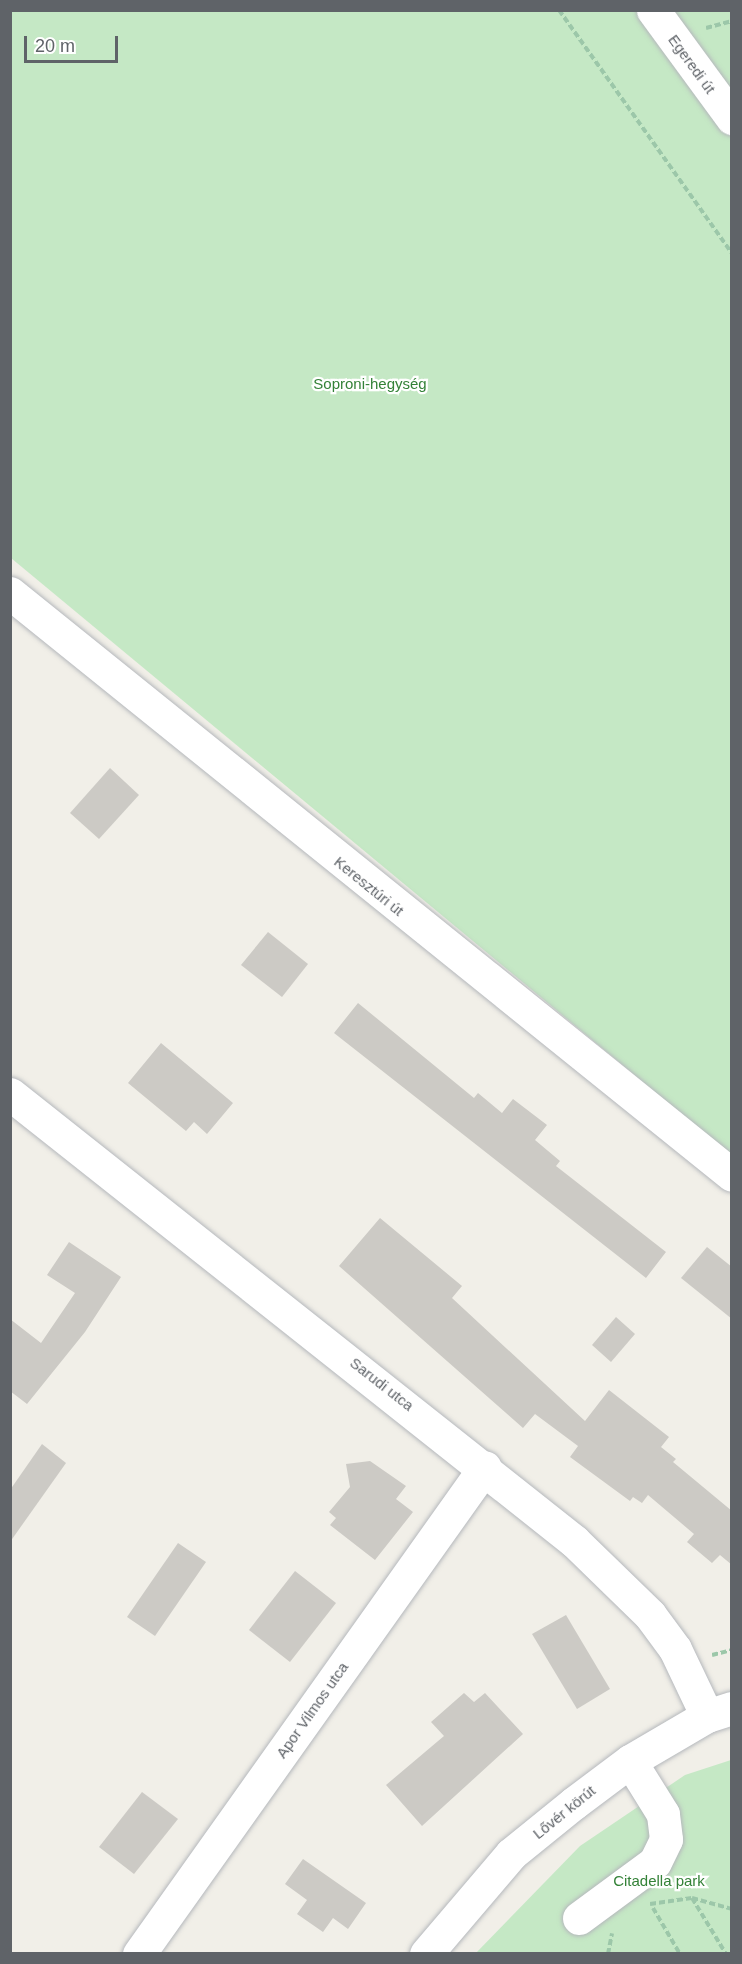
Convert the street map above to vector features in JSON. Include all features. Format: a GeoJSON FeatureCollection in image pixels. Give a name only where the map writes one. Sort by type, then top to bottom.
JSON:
{"type":"FeatureCollection","features":[{"type":"Feature","properties":{"kind":"street","name":"Egeredi út"},"geometry":{"type":"LineString","coordinates":[[653,10],[732,118]]}},
{"type":"Feature","properties":{"kind":"street","name":"Keresztúri út"},"geometry":{"type":"LineString","coordinates":[[10,593],[732,1175]]}},
{"type":"Feature","properties":{"kind":"street","name":"Sarudi utca"},"geometry":{"type":"LineString","coordinates":[[10,1094],[485,1467],[650,1615],[719,1712]]}},
{"type":"Feature","properties":{"kind":"street","name":"Apor Vilmos utca"},"geometry":{"type":"LineString","coordinates":[[139,1953],[485,1467]]}},
{"type":"Feature","properties":{"kind":"street","name":"Lővér körút"},"geometry":{"type":"LineString","coordinates":[[426,1953],[511,1854],[630,1761],[719,1712]]}},
{"type":"Feature","properties":{"kind":"street"},"geometry":{"type":"LineString","coordinates":[[579,1918],[656,1862],[666,1839],[663,1814],[630,1761]]}},
{"type":"Feature","properties":{"kind":"path"},"geometry":{"type":"LineString","coordinates":[[559,10],[732,253]]}},
{"type":"Feature","properties":{"kind":"path"},"geometry":{"type":"LineString","coordinates":[[634,1880],[680,1953]]}},
{"type":"Feature","properties":{"kind":"path"},"geometry":{"type":"LineString","coordinates":[[652,1908],[692,1899],[732,1909]]}},
{"type":"Feature","properties":{"kind":"path"},"geometry":{"type":"LineString","coordinates":[[692,1899],[726,1953]]}},
{"type":"Feature","properties":{"kind":"green space","name":"Soproni-hegység"},"geometry":{"type":"Polygon","coordinates":[[[10,11],[731,11],[731,1155],[11,558],[10,11]]]}},
{"type":"Feature","properties":{"kind":"green space","name":"Citadella park"},"geometry":{"type":"Polygon","coordinates":[[[731,1760],[731,1953],[475,1954],[580,1846],[685,1775],[731,1760]]]}},
{"type":"Feature","properties":{"kind":"building"},"geometry":{"type":"Polygon","coordinates":[[[110,768],[139,795],[99,839],[70,813],[110,768]]]}},
{"type":"Feature","properties":{"kind":"building"},"geometry":{"type":"Polygon","coordinates":[[[268,932],[308,964],[282,997],[241,965],[268,932]]]}},
{"type":"Feature","properties":{"kind":"building"},"geometry":{"type":"Polygon","coordinates":[[[358,1003],[474,1098],[478,1093],[502,1113],[513,1099],[547,1125],[535,1140],[560,1161],[556,1166],[666,1252],[646,1278],[334,1033],[358,1003]]]}},
{"type":"Feature","properties":{"kind":"building"},"geometry":{"type":"Polygon","coordinates":[[[161,1043],[233,1103],[207,1134],[194,1122],[186,1131],[128,1083],[161,1043]]]}},
{"type":"Feature","properties":{"kind":"building"},"geometry":{"type":"Polygon","coordinates":[[[380,1218],[462,1286],[452,1298],[585,1421],[609,1390],[669,1437],[661,1447],[676,1459],[673,1462],[732,1511],[732,1565],[720,1555],[712,1563],[687,1542],[694,1534],[648,1495],[642,1503],[633,1497],[630,1501],[570,1457],[578,1446],[535,1414],[523,1428],[339,1266],[380,1218]]]}},
{"type":"Feature","properties":{"kind":"building"},"geometry":{"type":"Polygon","coordinates":[[[69,1242],[121,1277],[85,1332],[27,1404],[10,1391],[10,1319],[41,1343],[75,1293],[47,1275],[69,1242]]]}},
{"type":"Feature","properties":{"kind":"building"},"geometry":{"type":"Polygon","coordinates":[[[707,1247],[732,1267],[732,1319],[681,1278],[707,1247]]]}},
{"type":"Feature","properties":{"kind":"building"},"geometry":{"type":"Polygon","coordinates":[[[616,1317],[635,1334],[611,1362],[592,1345],[616,1317]]]}},
{"type":"Feature","properties":{"kind":"building"},"geometry":{"type":"Polygon","coordinates":[[[42,1444],[66,1463],[10,1542],[10,1490],[42,1444]]]}},
{"type":"Feature","properties":{"kind":"building"},"geometry":{"type":"Polygon","coordinates":[[[370,1461],[406,1486],[396,1499],[413,1512],[375,1560],[330,1525],[336,1518],[329,1512],[350,1487],[346,1464],[370,1461]]]}},
{"type":"Feature","properties":{"kind":"building"},"geometry":{"type":"Polygon","coordinates":[[[178,1543],[206,1562],[155,1636],[127,1617],[178,1543]]]}},
{"type":"Feature","properties":{"kind":"building"},"geometry":{"type":"Polygon","coordinates":[[[295,1571],[336,1603],[290,1662],[249,1630],[295,1571]]]}},
{"type":"Feature","properties":{"kind":"building"},"geometry":{"type":"Polygon","coordinates":[[[566,1615],[610,1689],[577,1709],[532,1634],[566,1615]]]}},
{"type":"Feature","properties":{"kind":"building"},"geometry":{"type":"Polygon","coordinates":[[[464,1693],[474,1702],[485,1693],[523,1734],[422,1826],[386,1785],[444,1736],[431,1722],[464,1693]]]}},
{"type":"Feature","properties":{"kind":"building"},"geometry":{"type":"Polygon","coordinates":[[[142,1792],[178,1819],[134,1874],[99,1847],[142,1792]]]}},
{"type":"Feature","properties":{"kind":"building"},"geometry":{"type":"Polygon","coordinates":[[[303,1859],[366,1903],[348,1929],[333,1918],[323,1932],[297,1914],[307,1900],[285,1884],[303,1859]]]}}]}
